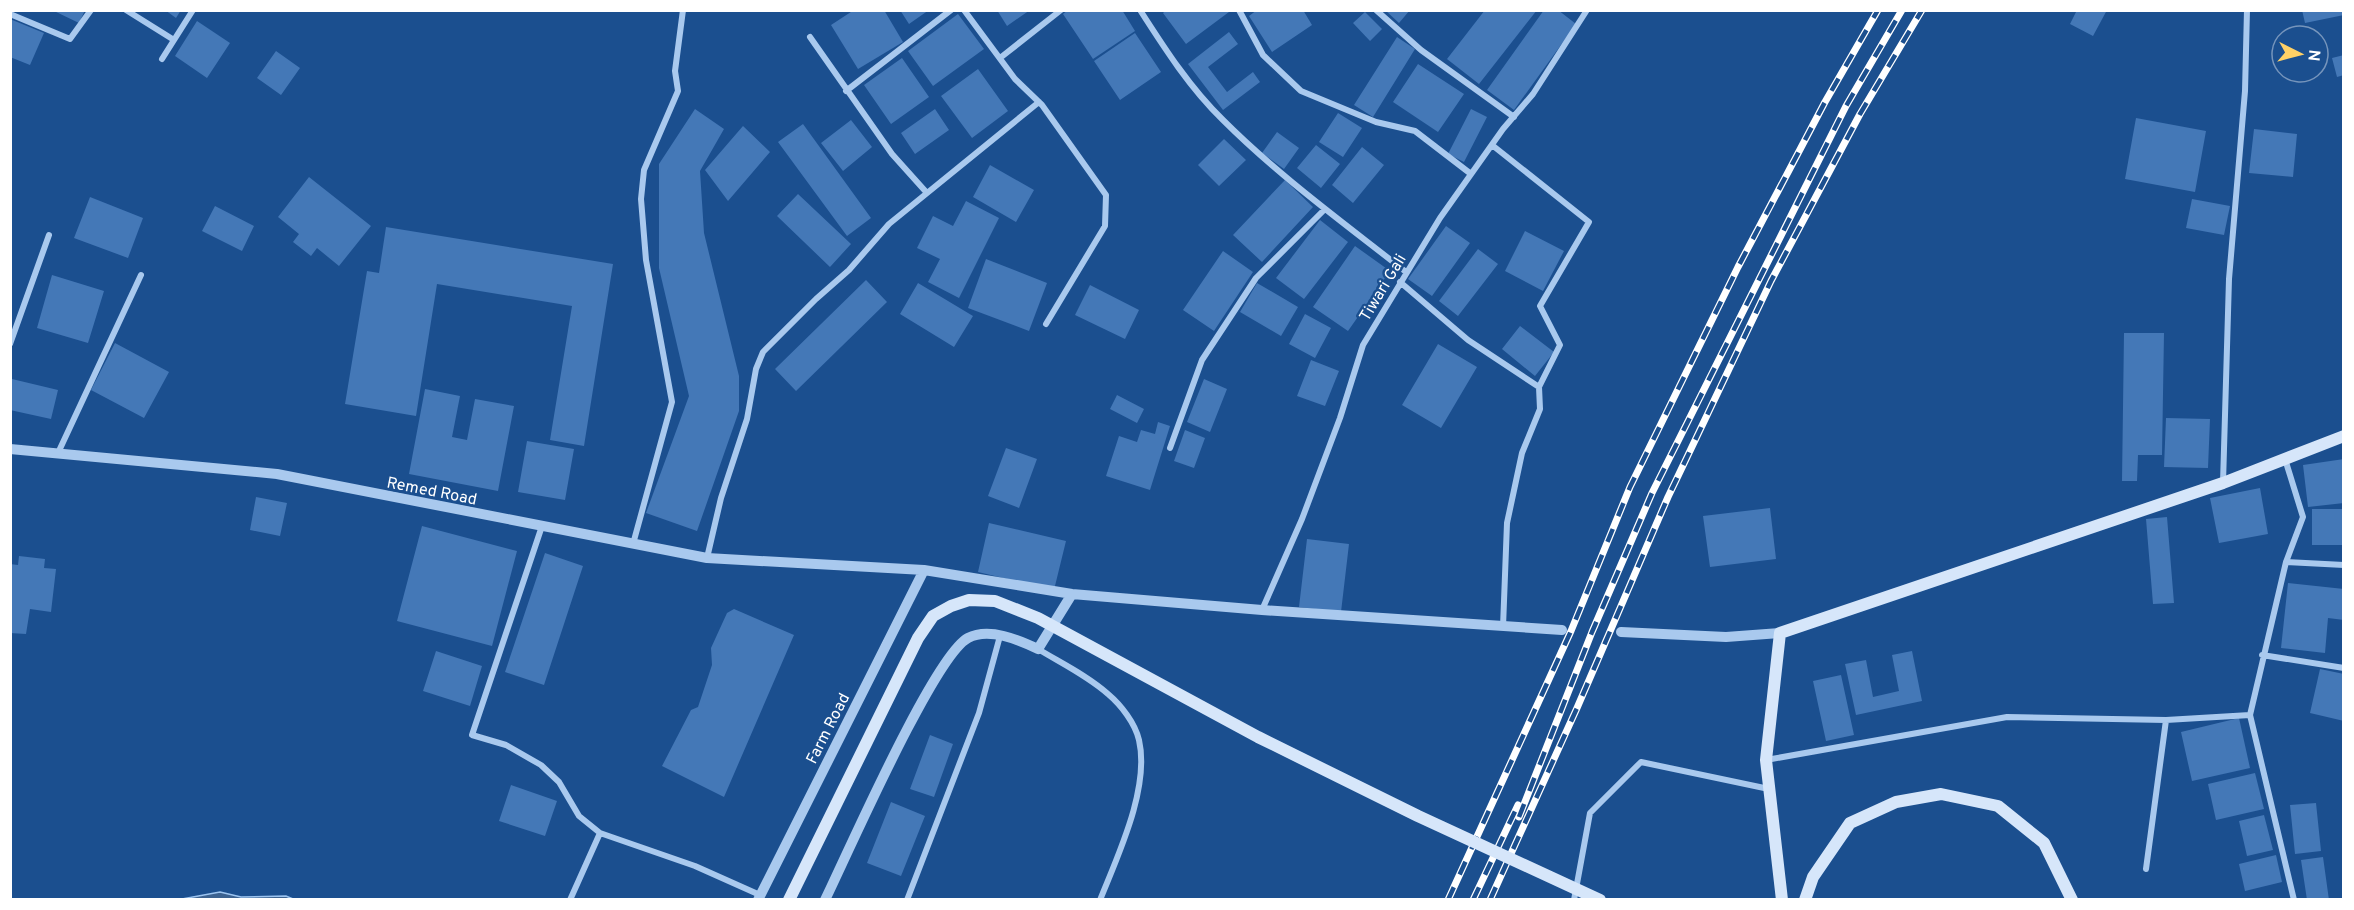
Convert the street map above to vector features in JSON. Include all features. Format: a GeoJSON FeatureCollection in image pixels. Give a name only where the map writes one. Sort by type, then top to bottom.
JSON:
{"type":"FeatureCollection","features":[{"type":"Feature","properties":{"kind":"main road"},"geometry":{"type":"LineString","coordinates":[[1782,900],[1766,760],[1780,633],[2223,483],[2343,436]]}},
{"type":"Feature","properties":{"kind":"main road"},"geometry":{"type":"LineString","coordinates":[[789,900],[918,638],[933,616],[951,606],[969,600],[995,600],[1038,618],[1258,737],[1418,816],[1600,900]]}},
{"type":"Feature","properties":{"kind":"main road"},"geometry":{"type":"LineString","coordinates":[[1805,900],[1813,877],[1850,823],[1896,802],[1941,794],[1998,806],[2044,843],[2072,900]]}},
{"type":"Feature","properties":{"kind":"street"},"geometry":{"type":"LineString","coordinates":[[10,14],[70,39],[91,10]]}},
{"type":"Feature","properties":{"kind":"street"},"geometry":{"type":"LineString","coordinates":[[126,10],[174,40]]}},
{"type":"Feature","properties":{"kind":"street"},"geometry":{"type":"LineString","coordinates":[[162,60],[193,10]]}},
{"type":"Feature","properties":{"kind":"street"},"geometry":{"type":"LineString","coordinates":[[633,544],[672,402],[646,260],[641,199],[644,170],[678,91],[675,71],[683,10]]}},
{"type":"Feature","properties":{"kind":"street"},"geometry":{"type":"LineString","coordinates":[[846,91],[951,10]]}},
{"type":"Feature","properties":{"kind":"street"},"geometry":{"type":"LineString","coordinates":[[964,10],[1015,79],[1039,102],[1082,157],[1106,195],[1105,226],[1046,324]]}},
{"type":"Feature","properties":{"kind":"street"},"geometry":{"type":"LineString","coordinates":[[1000,58],[1061,10]]}},
{"type":"Feature","properties":{"kind":"street"},"geometry":{"type":"LineString","coordinates":[[1140,10],[1176,66],[1221,119],[1325,209],[1406,272]]}},
{"type":"Feature","properties":{"kind":"street"},"geometry":{"type":"LineString","coordinates":[[1239,10],[1263,55],[1301,91],[1376,122],[1414,131],[1471,174]]}},
{"type":"Feature","properties":{"kind":"street"},"geometry":{"type":"LineString","coordinates":[[1376,10],[1421,50],[1514,117]]}},
{"type":"Feature","properties":{"kind":"street","name":"Tiwari Gali"},"geometry":{"type":"LineString","coordinates":[[1262,610],[1302,519],[1337,428],[1363,345],[1406,272],[1471,174],[1533,94],[1587,10]]}},
{"type":"Feature","properties":{"kind":"street"},"geometry":{"type":"LineString","coordinates":[[2223,483],[2229,279],[2245,91],[2247,10]]}},
{"type":"Feature","properties":{"kind":"street"},"geometry":{"type":"LineString","coordinates":[[810,37],[892,154],[927,193]]}},
{"type":"Feature","properties":{"kind":"street"},"geometry":{"type":"LineString","coordinates":[[707,558],[722,498],[747,419],[756,369],[763,352],[816,298],[849,270],[889,224],[1039,102]]}},
{"type":"Feature","properties":{"kind":"street"},"geometry":{"type":"LineString","coordinates":[[1492,145],[1589,222],[1540,306],[1560,345],[1539,387],[1540,409],[1522,453],[1508,523],[1503,628]]}},
{"type":"Feature","properties":{"kind":"street"},"geometry":{"type":"LineString","coordinates":[[1170,448],[1202,360],[1256,278],[1325,209]]}},
{"type":"Feature","properties":{"kind":"street"},"geometry":{"type":"LineString","coordinates":[[10,344],[49,235]]}},
{"type":"Feature","properties":{"kind":"street"},"geometry":{"type":"LineString","coordinates":[[58,453],[141,275]]}},
{"type":"Feature","properties":{"kind":"street"},"geometry":{"type":"LineString","coordinates":[[1400,282],[1468,340],[1539,387]]}},
{"type":"Feature","properties":{"kind":"street","name":"Remed Road"},"geometry":{"type":"LineString","coordinates":[[10,449],[277,474],[707,558],[924,570],[1072,594],[1503,628],[1562,630]]}},
{"type":"Feature","properties":{"kind":"street"},"geometry":{"type":"LineString","coordinates":[[2285,458],[2303,517],[2286,562],[2262,655],[2250,715],[2294,900]]}},
{"type":"Feature","properties":{"kind":"street"},"geometry":{"type":"LineString","coordinates":[[542,526],[472,735],[506,745],[541,765],[559,782],[579,816],[600,833],[695,866],[759,897]]}},
{"type":"Feature","properties":{"kind":"street"},"geometry":{"type":"LineString","coordinates":[[2286,562],[2343,565]]}},
{"type":"Feature","properties":{"kind":"street","name":"Farm Road"},"geometry":{"type":"LineString","coordinates":[[759,897],[924,570]]}},
{"type":"Feature","properties":{"kind":"street"},"geometry":{"type":"LineString","coordinates":[[1038,649],[1072,594]]}},
{"type":"Feature","properties":{"kind":"street"},"geometry":{"type":"LineString","coordinates":[[1621,632],[1726,637],[1780,633]]}},
{"type":"Feature","properties":{"kind":"street"},"geometry":{"type":"LineString","coordinates":[[825,900],[897,753],[945,662],[966,639],[977,634],[1017,639],[1038,649],[1108,693],[1128,716],[1139,738],[1140,781],[1123,840],[1100,900]]}},
{"type":"Feature","properties":{"kind":"street"},"geometry":{"type":"LineString","coordinates":[[907,900],[979,713],[1000,636]]}},
{"type":"Feature","properties":{"kind":"street"},"geometry":{"type":"LineString","coordinates":[[2262,655],[2343,668]]}},
{"type":"Feature","properties":{"kind":"street"},"geometry":{"type":"LineString","coordinates":[[1766,760],[2007,717],[2166,720],[2250,715]]}},
{"type":"Feature","properties":{"kind":"street"},"geometry":{"type":"LineString","coordinates":[[2146,869],[2166,720]]}},
{"type":"Feature","properties":{"kind":"street"},"geometry":{"type":"LineString","coordinates":[[1574,900],[1590,813],[1641,762],[1769,789]]}},
{"type":"Feature","properties":{"kind":"street"},"geometry":{"type":"LineString","coordinates":[[570,900],[600,833]]}},
{"type":"Feature","properties":{"kind":"water"},"geometry":{"type":"Polygon","coordinates":[[[220,892],[241,897],[286,896],[293,899],[182,899],[220,892]]]}},
{"type":"Feature","properties":{"kind":"building"},"geometry":{"type":"Polygon","coordinates":[[[52,10],[85,10],[79,23],[52,10]]]}},
{"type":"Feature","properties":{"kind":"building"},"geometry":{"type":"Polygon","coordinates":[[[165,10],[181,10],[176,18],[165,10]]]}},
{"type":"Feature","properties":{"kind":"building"},"geometry":{"type":"Polygon","coordinates":[[[854,10],[884,10],[903,42],[858,69],[831,25],[854,10]]]}},
{"type":"Feature","properties":{"kind":"building"},"geometry":{"type":"Polygon","coordinates":[[[900,10],[929,10],[909,24],[900,10]]]}},
{"type":"Feature","properties":{"kind":"building"},"geometry":{"type":"Polygon","coordinates":[[[997,10],[1030,10],[1007,26],[997,10]]]}},
{"type":"Feature","properties":{"kind":"building"},"geometry":{"type":"Polygon","coordinates":[[[1068,10],[1122,10],[1135,31],[1093,59],[1063,14],[1068,10]]]}},
{"type":"Feature","properties":{"kind":"building"},"geometry":{"type":"Polygon","coordinates":[[[1166,10],[1228,10],[1229,12],[1186,44],[1163,13],[1166,10]]]}},
{"type":"Feature","properties":{"kind":"building"},"geometry":{"type":"Polygon","coordinates":[[[1257,10],[1303,10],[1312,25],[1272,52],[1249,16],[1257,10]]]}},
{"type":"Feature","properties":{"kind":"building"},"geometry":{"type":"Polygon","coordinates":[[[1385,10],[1410,10],[1399,23],[1385,10]]]}},
{"type":"Feature","properties":{"kind":"building"},"geometry":{"type":"Polygon","coordinates":[[[1485,10],[1537,10],[1479,84],[1447,59],[1485,10]]]}},
{"type":"Feature","properties":{"kind":"building"},"geometry":{"type":"Polygon","coordinates":[[[1544,10],[1558,10],[1576,24],[1514,110],[1487,90],[1544,10]]]}},
{"type":"Feature","properties":{"kind":"building"},"geometry":{"type":"Polygon","coordinates":[[[2077,10],[2107,10],[2093,36],[2070,24],[2077,10]]]}},
{"type":"Feature","properties":{"kind":"building"},"geometry":{"type":"Polygon","coordinates":[[[2302,10],[2344,10],[2344,15],[2305,23],[2302,10]]]}},
{"type":"Feature","properties":{"kind":"building"},"geometry":{"type":"Polygon","coordinates":[[[1365,12],[1382,29],[1370,41],[1353,23],[1365,12]]]}},
{"type":"Feature","properties":{"kind":"building"},"geometry":{"type":"Polygon","coordinates":[[[958,14],[984,49],[933,86],[908,51],[958,14]]]}},
{"type":"Feature","properties":{"kind":"building"},"geometry":{"type":"Polygon","coordinates":[[[10,19],[44,33],[30,65],[10,57],[10,19]]]}},
{"type":"Feature","properties":{"kind":"building"},"geometry":{"type":"Polygon","coordinates":[[[197,21],[230,43],[207,78],[175,56],[197,21]]]}},
{"type":"Feature","properties":{"kind":"building"},"geometry":{"type":"Polygon","coordinates":[[[1229,32],[1238,44],[1208,67],[1227,92],[1253,72],[1260,82],[1223,110],[1188,64],[1229,32]]]}},
{"type":"Feature","properties":{"kind":"building"},"geometry":{"type":"Polygon","coordinates":[[[1135,33],[1161,72],[1120,100],[1094,61],[1135,33]]]}},
{"type":"Feature","properties":{"kind":"building"},"geometry":{"type":"Polygon","coordinates":[[[1397,37],[1415,49],[1373,117],[1354,105],[1397,37]]]}},
{"type":"Feature","properties":{"kind":"building"},"geometry":{"type":"Polygon","coordinates":[[[276,51],[300,68],[281,95],[257,78],[276,51]]]}},
{"type":"Feature","properties":{"kind":"building"},"geometry":{"type":"Polygon","coordinates":[[[2344,55],[2344,75],[2337,77],[2332,58],[2344,55]]]}},
{"type":"Feature","properties":{"kind":"building"},"geometry":{"type":"Polygon","coordinates":[[[902,58],[929,97],[891,124],[864,85],[902,58]]]}},
{"type":"Feature","properties":{"kind":"building"},"geometry":{"type":"Polygon","coordinates":[[[1418,64],[1464,94],[1438,132],[1393,102],[1418,64]]]}},
{"type":"Feature","properties":{"kind":"building"},"geometry":{"type":"Polygon","coordinates":[[[978,69],[1008,111],[972,138],[941,96],[978,69]]]}},
{"type":"Feature","properties":{"kind":"building"},"geometry":{"type":"Polygon","coordinates":[[[695,109],[724,129],[700,171],[704,233],[739,376],[739,411],[697,531],[646,513],[689,396],[659,268],[659,164],[695,109]]]}},
{"type":"Feature","properties":{"kind":"building"},"geometry":{"type":"Polygon","coordinates":[[[935,109],[949,130],[915,154],[901,133],[935,109]]]}},
{"type":"Feature","properties":{"kind":"building"},"geometry":{"type":"Polygon","coordinates":[[[1471,109],[1487,117],[1464,162],[1448,154],[1471,109]]]}},
{"type":"Feature","properties":{"kind":"building"},"geometry":{"type":"Polygon","coordinates":[[[1338,113],[1362,128],[1343,157],[1319,142],[1338,113]]]}},
{"type":"Feature","properties":{"kind":"building"},"geometry":{"type":"Polygon","coordinates":[[[2136,118],[2206,131],[2195,192],[2125,179],[2136,118]]]}},
{"type":"Feature","properties":{"kind":"building"},"geometry":{"type":"Polygon","coordinates":[[[851,120],[872,147],[843,171],[821,143],[851,120]]]}},
{"type":"Feature","properties":{"kind":"building"},"geometry":{"type":"Polygon","coordinates":[[[803,124],[871,218],[847,236],[778,142],[803,124]]]}},
{"type":"Feature","properties":{"kind":"building"},"geometry":{"type":"Polygon","coordinates":[[[743,126],[770,152],[728,201],[705,170],[743,126]]]}},
{"type":"Feature","properties":{"kind":"building"},"geometry":{"type":"Polygon","coordinates":[[[2254,129],[2297,134],[2293,177],[2249,173],[2254,129]]]}},
{"type":"Feature","properties":{"kind":"building"},"geometry":{"type":"Polygon","coordinates":[[[1277,132],[1299,148],[1284,169],[1262,153],[1277,132]]]}},
{"type":"Feature","properties":{"kind":"building"},"geometry":{"type":"Polygon","coordinates":[[[1224,139],[1246,160],[1219,186],[1198,165],[1224,139]]]}},
{"type":"Feature","properties":{"kind":"building"},"geometry":{"type":"Polygon","coordinates":[[[1316,145],[1340,164],[1321,188],[1297,168],[1316,145]]]}},
{"type":"Feature","properties":{"kind":"building"},"geometry":{"type":"Polygon","coordinates":[[[1362,147],[1384,165],[1353,203],[1332,185],[1362,147]]]}},
{"type":"Feature","properties":{"kind":"building"},"geometry":{"type":"Polygon","coordinates":[[[990,165],[1034,190],[1016,222],[973,197],[990,165]]]}},
{"type":"Feature","properties":{"kind":"building"},"geometry":{"type":"Polygon","coordinates":[[[309,177],[371,226],[339,266],[317,248],[311,256],[293,242],[299,234],[278,217],[309,177]]]}},
{"type":"Feature","properties":{"kind":"building"},"geometry":{"type":"Polygon","coordinates":[[[1285,180],[1313,207],[1262,262],[1233,235],[1285,180]]]}},
{"type":"Feature","properties":{"kind":"building"},"geometry":{"type":"Polygon","coordinates":[[[798,194],[851,244],[830,267],[777,216],[798,194]]]}},
{"type":"Feature","properties":{"kind":"building"},"geometry":{"type":"Polygon","coordinates":[[[90,197],[143,218],[128,258],[74,238],[90,197]]]}},
{"type":"Feature","properties":{"kind":"building"},"geometry":{"type":"Polygon","coordinates":[[[2192,199],[2230,206],[2224,235],[2186,228],[2192,199]]]}},
{"type":"Feature","properties":{"kind":"building"},"geometry":{"type":"Polygon","coordinates":[[[966,201],[999,218],[959,298],[928,282],[940,259],[917,248],[933,216],[953,226],[966,201]]]}},
{"type":"Feature","properties":{"kind":"building"},"geometry":{"type":"Polygon","coordinates":[[[215,206],[254,226],[242,251],[202,231],[215,206]]]}},
{"type":"Feature","properties":{"kind":"building"},"geometry":{"type":"Polygon","coordinates":[[[1320,220],[1348,242],[1304,299],[1276,278],[1320,220]]]}},
{"type":"Feature","properties":{"kind":"building"},"geometry":{"type":"Polygon","coordinates":[[[1446,226],[1470,243],[1432,296],[1408,279],[1446,226]]]}},
{"type":"Feature","properties":{"kind":"building"},"geometry":{"type":"Polygon","coordinates":[[[386,227],[613,264],[584,446],[550,440],[572,306],[437,284],[416,416],[345,404],[367,271],[379,273],[386,227]]]}},
{"type":"Feature","properties":{"kind":"building"},"geometry":{"type":"Polygon","coordinates":[[[1525,231],[1564,251],[1543,291],[1505,271],[1525,231]]]}},
{"type":"Feature","properties":{"kind":"building"},"geometry":{"type":"Polygon","coordinates":[[[1355,246],[1390,271],[1348,331],[1313,307],[1355,246]]]}},
{"type":"Feature","properties":{"kind":"building"},"geometry":{"type":"Polygon","coordinates":[[[1478,249],[1498,264],[1458,316],[1439,301],[1478,249]]]}},
{"type":"Feature","properties":{"kind":"building"},"geometry":{"type":"Polygon","coordinates":[[[1223,251],[1253,272],[1214,331],[1183,310],[1223,251]]]}},
{"type":"Feature","properties":{"kind":"building"},"geometry":{"type":"Polygon","coordinates":[[[986,259],[1047,283],[1029,331],[968,308],[986,259]]]}},
{"type":"Feature","properties":{"kind":"building"},"geometry":{"type":"Polygon","coordinates":[[[52,275],[104,291],[88,343],[37,328],[52,275]]]}},
{"type":"Feature","properties":{"kind":"building"},"geometry":{"type":"Polygon","coordinates":[[[866,280],[887,302],[796,391],[775,369],[866,280]]]}},
{"type":"Feature","properties":{"kind":"building"},"geometry":{"type":"Polygon","coordinates":[[[918,283],[973,316],[954,347],[900,314],[918,283]]]}},
{"type":"Feature","properties":{"kind":"building"},"geometry":{"type":"Polygon","coordinates":[[[1257,283],[1298,307],[1281,336],[1240,312],[1257,283]]]}},
{"type":"Feature","properties":{"kind":"building"},"geometry":{"type":"Polygon","coordinates":[[[1090,285],[1139,310],[1125,339],[1075,315],[1090,285]]]}},
{"type":"Feature","properties":{"kind":"building"},"geometry":{"type":"Polygon","coordinates":[[[1305,314],[1331,328],[1315,358],[1289,344],[1305,314]]]}},
{"type":"Feature","properties":{"kind":"building"},"geometry":{"type":"Polygon","coordinates":[[[1520,326],[1554,352],[1535,376],[1502,349],[1520,326]]]}},
{"type":"Feature","properties":{"kind":"building"},"geometry":{"type":"Polygon","coordinates":[[[2124,333],[2164,333],[2162,455],[2138,455],[2137,481],[2122,481],[2124,333]]]}},
{"type":"Feature","properties":{"kind":"building"},"geometry":{"type":"Polygon","coordinates":[[[115,343],[169,372],[144,418],[91,390],[115,343]]]}},
{"type":"Feature","properties":{"kind":"building"},"geometry":{"type":"Polygon","coordinates":[[[1438,344],[1477,367],[1441,428],[1402,405],[1438,344]]]}},
{"type":"Feature","properties":{"kind":"building"},"geometry":{"type":"Polygon","coordinates":[[[1311,360],[1339,371],[1325,406],[1297,396],[1311,360]]]}},
{"type":"Feature","properties":{"kind":"building"},"geometry":{"type":"Polygon","coordinates":[[[12,379],[58,390],[51,419],[10,410],[12,379]]]}},
{"type":"Feature","properties":{"kind":"building"},"geometry":{"type":"Polygon","coordinates":[[[1204,379],[1227,389],[1210,432],[1187,422],[1204,379]]]}},
{"type":"Feature","properties":{"kind":"building"},"geometry":{"type":"Polygon","coordinates":[[[425,389],[460,396],[452,437],[467,440],[475,399],[514,406],[498,491],[409,474],[425,389]]]}},
{"type":"Feature","properties":{"kind":"building"},"geometry":{"type":"Polygon","coordinates":[[[1117,395],[1144,409],[1137,423],[1110,409],[1117,395]]]}},
{"type":"Feature","properties":{"kind":"building"},"geometry":{"type":"Polygon","coordinates":[[[2166,418],[2210,419],[2208,468],[2164,467],[2166,418]]]}},
{"type":"Feature","properties":{"kind":"building"},"geometry":{"type":"Polygon","coordinates":[[[1158,422],[1170,426],[1150,490],[1106,476],[1119,436],[1137,442],[1141,430],[1155,434],[1158,422]]]}},
{"type":"Feature","properties":{"kind":"building"},"geometry":{"type":"Polygon","coordinates":[[[1185,430],[1205,438],[1194,468],[1174,461],[1185,430]]]}},
{"type":"Feature","properties":{"kind":"building"},"geometry":{"type":"Polygon","coordinates":[[[527,441],[574,449],[565,500],[518,492],[527,441]]]}},
{"type":"Feature","properties":{"kind":"building"},"geometry":{"type":"Polygon","coordinates":[[[1006,448],[1037,459],[1019,508],[988,496],[1006,448]]]}},
{"type":"Feature","properties":{"kind":"building"},"geometry":{"type":"Polygon","coordinates":[[[2344,459],[2344,503],[2308,507],[2303,465],[2344,459]]]}},
{"type":"Feature","properties":{"kind":"building"},"geometry":{"type":"Polygon","coordinates":[[[2260,488],[2268,534],[2219,543],[2210,498],[2260,488]]]}},
{"type":"Feature","properties":{"kind":"building"},"geometry":{"type":"Polygon","coordinates":[[[256,497],[287,503],[280,536],[250,530],[256,497]]]}},
{"type":"Feature","properties":{"kind":"building"},"geometry":{"type":"Polygon","coordinates":[[[1770,508],[1776,559],[1710,567],[1703,516],[1770,508]]]}},
{"type":"Feature","properties":{"kind":"building"},"geometry":{"type":"Polygon","coordinates":[[[2312,509],[2344,509],[2344,545],[2312,545],[2312,509]]]}},
{"type":"Feature","properties":{"kind":"building"},"geometry":{"type":"Polygon","coordinates":[[[2167,517],[2174,603],[2153,604],[2146,519],[2167,517]]]}},
{"type":"Feature","properties":{"kind":"building"},"geometry":{"type":"Polygon","coordinates":[[[989,523],[1066,541],[1054,590],[978,572],[989,523]]]}},
{"type":"Feature","properties":{"kind":"building"},"geometry":{"type":"Polygon","coordinates":[[[422,526],[517,551],[492,646],[397,621],[422,526]]]}},
{"type":"Feature","properties":{"kind":"building"},"geometry":{"type":"Polygon","coordinates":[[[1307,539],[1349,544],[1341,612],[1299,607],[1307,539]]]}},
{"type":"Feature","properties":{"kind":"building"},"geometry":{"type":"Polygon","coordinates":[[[545,553],[583,566],[544,685],[505,672],[545,553]]]}},
{"type":"Feature","properties":{"kind":"building"},"geometry":{"type":"Polygon","coordinates":[[[19,556],[45,559],[44,568],[56,569],[51,612],[30,609],[26,634],[10,633],[10,564],[18,565],[19,556]]]}},
{"type":"Feature","properties":{"kind":"building"},"geometry":{"type":"Polygon","coordinates":[[[2288,583],[2344,589],[2344,620],[2328,618],[2325,653],[2281,648],[2288,583]]]}},
{"type":"Feature","properties":{"kind":"building"},"geometry":{"type":"Polygon","coordinates":[[[734,609],[794,635],[724,797],[662,766],[691,710],[698,707],[712,665],[711,648],[727,613],[734,609]]]}},
{"type":"Feature","properties":{"kind":"building"},"geometry":{"type":"Polygon","coordinates":[[[436,651],[482,666],[470,706],[423,691],[436,651]]]}},
{"type":"Feature","properties":{"kind":"building"},"geometry":{"type":"Polygon","coordinates":[[[1912,651],[1922,701],[1856,715],[1845,664],[1866,660],[1873,697],[1899,691],[1892,655],[1912,651]]]}},
{"type":"Feature","properties":{"kind":"building"},"geometry":{"type":"Polygon","coordinates":[[[2320,669],[2344,674],[2344,721],[2310,713],[2320,669]]]}},
{"type":"Feature","properties":{"kind":"building"},"geometry":{"type":"Polygon","coordinates":[[[1841,675],[1854,735],[1826,741],[1813,681],[1841,675]]]}},
{"type":"Feature","properties":{"kind":"building"},"geometry":{"type":"Polygon","coordinates":[[[2239,718],[2250,768],[2192,781],[2181,732],[2239,718]]]}},
{"type":"Feature","properties":{"kind":"building"},"geometry":{"type":"Polygon","coordinates":[[[930,735],[953,744],[934,797],[910,789],[930,735]]]}},
{"type":"Feature","properties":{"kind":"building"},"geometry":{"type":"Polygon","coordinates":[[[2255,773],[2264,809],[2216,820],[2208,784],[2255,773]]]}},
{"type":"Feature","properties":{"kind":"building"},"geometry":{"type":"Polygon","coordinates":[[[511,785],[557,801],[545,836],[499,821],[511,785]]]}},
{"type":"Feature","properties":{"kind":"building"},"geometry":{"type":"Polygon","coordinates":[[[891,802],[925,816],[901,876],[867,863],[891,802]]]}},
{"type":"Feature","properties":{"kind":"building"},"geometry":{"type":"Polygon","coordinates":[[[2316,803],[2321,851],[2295,854],[2290,805],[2316,803]]]}},
{"type":"Feature","properties":{"kind":"building"},"geometry":{"type":"Polygon","coordinates":[[[2264,815],[2273,850],[2247,856],[2239,821],[2264,815]]]}},
{"type":"Feature","properties":{"kind":"building"},"geometry":{"type":"Polygon","coordinates":[[[2276,855],[2282,882],[2245,891],[2239,864],[2276,855]]]}},
{"type":"Feature","properties":{"kind":"building"},"geometry":{"type":"Polygon","coordinates":[[[2323,857],[2329,900],[2307,900],[2301,860],[2323,857]]]}},
{"type":"Feature","properties":{"kind":"railway"},"geometry":{"type":"LineString","coordinates":[[1448,900],[1571,631],[1630,487],[1738,267],[1825,102],[1878,10]]}},
{"type":"Feature","properties":{"kind":"railway"},"geometry":{"type":"LineString","coordinates":[[1519,817],[1592,632],[1652,493],[1846,106],[1902,10]]}},
{"type":"Feature","properties":{"kind":"railway"},"geometry":{"type":"LineString","coordinates":[[1490,900],[1577,708],[1668,497],[1771,281],[1860,114],[1922,10]]}},
{"type":"Feature","properties":{"kind":"railway"},"geometry":{"type":"LineString","coordinates":[[1473,900],[1518,805]]}}]}
